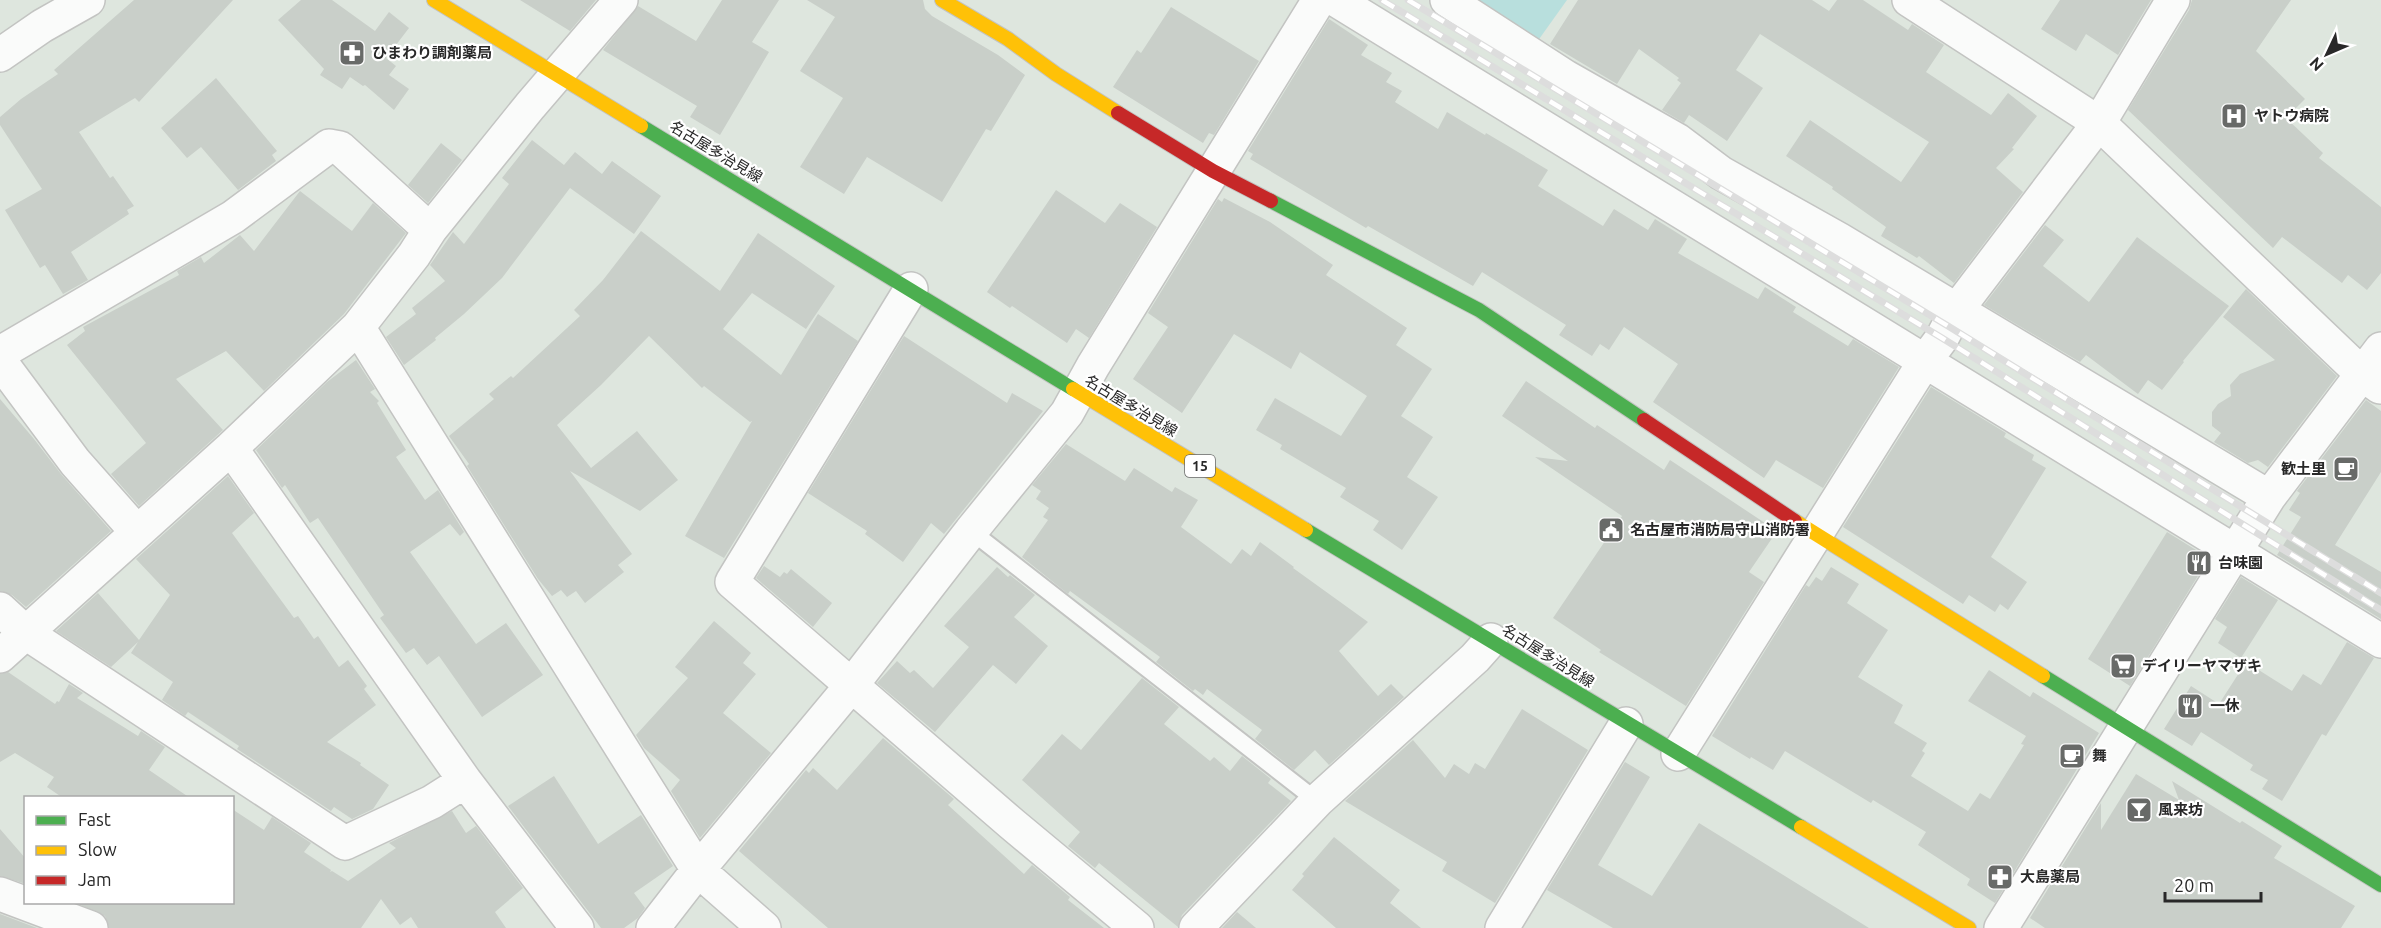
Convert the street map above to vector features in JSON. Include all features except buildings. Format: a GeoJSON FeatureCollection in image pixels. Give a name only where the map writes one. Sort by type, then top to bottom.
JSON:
{"type":"FeatureCollection","features":[{"type":"Feature","properties":{"kind":"main road","name":"名古屋多治見線"},"geometry":{"type":"LineString","coordinates":[[434,0],[911,289],[1077,393],[1969,928]]}},
{"type":"Feature","properties":{"kind":"main road"},"geometry":{"type":"LineString","coordinates":[[942,0],[1008,39],[1056,74],[1213,171],[1479,310],[1816,535],[2381,885]]}},
{"type":"Feature","properties":{"kind":"street"},"geometry":{"type":"LineString","coordinates":[[0,56],[42,26],[87,0]]}},
{"type":"Feature","properties":{"kind":"street"},"geometry":{"type":"LineString","coordinates":[[0,657],[231,448],[358,327],[414,255],[430,230],[556,75],[621,0]]}},
{"type":"Feature","properties":{"kind":"street"},"geometry":{"type":"LineString","coordinates":[[653,928],[698,870],[851,686],[971,531],[1067,413],[1077,393],[1319,0]]}},
{"type":"Feature","properties":{"kind":"street"},"geometry":{"type":"LineString","coordinates":[[1336,0],[2381,641]]}},
{"type":"Feature","properties":{"kind":"street"},"geometry":{"type":"LineString","coordinates":[[1447,0],[1566,77],[1677,140],[1721,173],[1840,240],[2269,497]]}},
{"type":"Feature","properties":{"kind":"street"},"geometry":{"type":"LineString","coordinates":[[1909,0],[2099,123],[2375,371],[2269,497],[2001,928]]}},
{"type":"Feature","properties":{"kind":"street"},"geometry":{"type":"LineString","coordinates":[[1678,753],[1800,557],[1942,338],[1956,311],[2099,123],[2173,0]]}},
{"type":"Feature","properties":{"kind":"street"},"geometry":{"type":"LineString","coordinates":[[0,353],[233,217],[329,146],[340,148],[430,230]]}},
{"type":"Feature","properties":{"kind":"street"},"geometry":{"type":"LineString","coordinates":[[911,289],[732,582],[1137,928]]}},
{"type":"Feature","properties":{"kind":"street"},"geometry":{"type":"LineString","coordinates":[[358,327],[698,870],[764,928]]}},
{"type":"Feature","properties":{"kind":"street"},"geometry":{"type":"LineString","coordinates":[[0,361],[75,462],[137,532]]}},
{"type":"Feature","properties":{"kind":"street"},"geometry":{"type":"LineString","coordinates":[[231,448],[465,781],[578,928]]}},
{"type":"Feature","properties":{"kind":"street"},"geometry":{"type":"LineString","coordinates":[[0,609],[26,633],[345,843],[432,802],[465,781]]}},
{"type":"Feature","properties":{"kind":"street"},"geometry":{"type":"LineString","coordinates":[[1196,928],[1317,801],[1475,658],[1491,640]]}},
{"type":"Feature","properties":{"kind":"street"},"geometry":{"type":"LineString","coordinates":[[1502,928],[1626,724]]}},
{"type":"Feature","properties":{"kind":"street"},"geometry":{"type":"LineString","coordinates":[[0,894],[24,903]]}},
{"type":"Feature","properties":{"kind":"street"},"geometry":{"type":"LineString","coordinates":[[27,904],[91,928]]}},
{"type":"Feature","properties":{"kind":"lane"},"geometry":{"type":"LineString","coordinates":[[971,531],[1317,801]]}},
{"type":"Feature","properties":{"kind":"shaded area"},"geometry":{"type":"Polygon","coordinates":[[[1475,0],[1567,0],[1537,42],[1475,0]]]}},
{"type":"Feature","properties":{"kind":"railway"},"geometry":{"type":"LineString","coordinates":[[1382,0],[1942,338],[2381,610]]}},
{"type":"Feature","properties":{"kind":"railway"},"geometry":{"type":"LineString","coordinates":[[1408,0],[1948,326],[2381,593]]}},
{"type":"Feature","properties":{"kind":"traffic: fast"},"geometry":{"type":"LineString","coordinates":[[641,126],[1073,389]]}},
{"type":"Feature","properties":{"kind":"traffic: fast"},"geometry":{"type":"LineString","coordinates":[[1271,201],[1479,310],[1644,420]]}},
{"type":"Feature","properties":{"kind":"traffic: fast"},"geometry":{"type":"LineString","coordinates":[[1306,530],[1801,827]]}},
{"type":"Feature","properties":{"kind":"traffic: fast"},"geometry":{"type":"LineString","coordinates":[[2043,676],[2381,885]]}},
{"type":"Feature","properties":{"kind":"traffic: slow"},"geometry":{"type":"LineString","coordinates":[[434,0],[641,126]]}},
{"type":"Feature","properties":{"kind":"traffic: slow"},"geometry":{"type":"LineString","coordinates":[[942,0],[1008,39],[1056,74],[1118,113]]}},
{"type":"Feature","properties":{"kind":"traffic: slow"},"geometry":{"type":"LineString","coordinates":[[1073,389],[1306,530]]}},
{"type":"Feature","properties":{"kind":"traffic: slow"},"geometry":{"type":"LineString","coordinates":[[1795,521],[2043,676]]}},
{"type":"Feature","properties":{"kind":"traffic: slow"},"geometry":{"type":"LineString","coordinates":[[1801,827],[1969,928]]}},
{"type":"Feature","properties":{"kind":"traffic: jam"},"geometry":{"type":"LineString","coordinates":[[1118,113],[1213,171],[1271,201]]}},
{"type":"Feature","properties":{"kind":"traffic: jam"},"geometry":{"type":"LineString","coordinates":[[1644,420],[1795,521]]}},
{"type":"Feature","properties":{"kind":"place","name":"ひまわり調剤薬局"},"geometry":{"type":"Point","coordinates":[352,53]}},
{"type":"Feature","properties":{"kind":"place","name":"ヤトウ病院"},"geometry":{"type":"Point","coordinates":[2234,116]}},
{"type":"Feature","properties":{"kind":"place","name":"歓土里"},"geometry":{"type":"Point","coordinates":[2346,469]}},
{"type":"Feature","properties":{"kind":"place","name":"名古屋市消防局守山消防署"},"geometry":{"type":"Point","coordinates":[1611,530]}},
{"type":"Feature","properties":{"kind":"place","name":"台味園"},"geometry":{"type":"Point","coordinates":[2199,563]}},
{"type":"Feature","properties":{"kind":"place","name":"デイリーヤマザキ"},"geometry":{"type":"Point","coordinates":[2123,666]}},
{"type":"Feature","properties":{"kind":"place","name":"一休"},"geometry":{"type":"Point","coordinates":[2190,706]}},
{"type":"Feature","properties":{"kind":"place","name":"舞"},"geometry":{"type":"Point","coordinates":[2072,756]}},
{"type":"Feature","properties":{"kind":"place","name":"風来坊"},"geometry":{"type":"Point","coordinates":[2139,810]}},
{"type":"Feature","properties":{"kind":"place","name":"大島薬局"},"geometry":{"type":"Point","coordinates":[2000,877]}}]}
